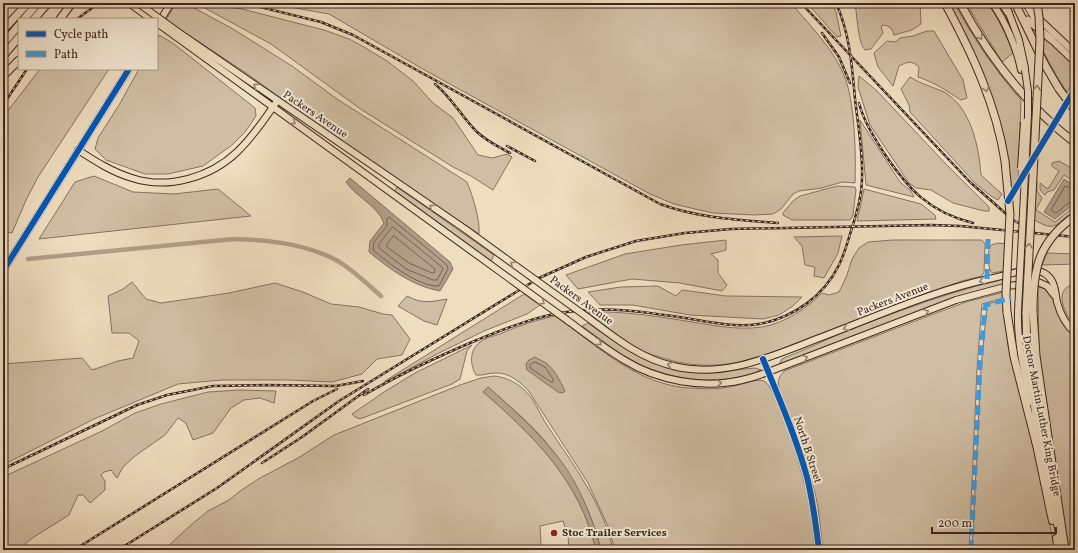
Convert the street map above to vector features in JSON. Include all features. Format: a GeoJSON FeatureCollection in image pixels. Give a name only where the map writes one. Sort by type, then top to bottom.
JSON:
{"type":"FeatureCollection","features":[{"type":"Feature","properties":{"kind":"highway"},"geometry":{"type":"LineString","coordinates":[[3,30],[28,3]]}},
{"type":"Feature","properties":{"kind":"highway"},"geometry":{"type":"LineString","coordinates":[[25,18],[38,3]]}},
{"type":"Feature","properties":{"kind":"highway"},"geometry":{"type":"LineString","coordinates":[[35,18],[48,3]]}},
{"type":"Feature","properties":{"kind":"highway"},"geometry":{"type":"LineString","coordinates":[[61,18],[72,3]]}},
{"type":"Feature","properties":{"kind":"highway"},"geometry":{"type":"LineString","coordinates":[[945,3],[965,41],[984,83],[994,114],[1005,161],[1010,219],[1006,293],[1016,312],[1027,359],[1042,453]]}},
{"type":"Feature","properties":{"kind":"highway"},"geometry":{"type":"LineString","coordinates":[[960,3],[988,49],[1014,85],[1047,119],[1075,143]]}},
{"type":"Feature","properties":{"kind":"highway"},"geometry":{"type":"LineString","coordinates":[[1003,3],[1008,12]]}},
{"type":"Feature","properties":{"kind":"highway"},"geometry":{"type":"LineString","coordinates":[[1015,3],[1045,66],[1059,89],[1075,110]]}},
{"type":"Feature","properties":{"kind":"highway"},"geometry":{"type":"LineString","coordinates":[[1036,443],[1014,357],[1016,312],[1040,40],[1037,3]]}},
{"type":"Feature","properties":{"kind":"highway"},"geometry":{"type":"LineString","coordinates":[[1028,20],[1050,39]]}},
{"type":"Feature","properties":{"kind":"highway"},"geometry":{"type":"LineString","coordinates":[[3,44],[18,26]]}},
{"type":"Feature","properties":{"kind":"highway"},"geometry":{"type":"LineString","coordinates":[[3,56],[18,38]]}},
{"type":"Feature","properties":{"kind":"highway"},"geometry":{"type":"LineString","coordinates":[[3,76],[18,61]]}},
{"type":"Feature","properties":{"kind":"highway"},"geometry":{"type":"LineString","coordinates":[[1064,550],[1036,356],[1033,312],[1035,274],[1039,261],[1049,241],[1055,233],[1075,216]]}},
{"type":"Feature","properties":{"kind":"main road"},"geometry":{"type":"LineString","coordinates":[[129,3],[150,18]]}},
{"type":"Feature","properties":{"kind":"main road","name":"Packers Avenue"},"geometry":{"type":"LineString","coordinates":[[138,3],[156,18]]}},
{"type":"Feature","properties":{"kind":"main road"},"geometry":{"type":"LineString","coordinates":[[158,22],[171,3]]}},
{"type":"Feature","properties":{"kind":"main road"},"geometry":{"type":"LineString","coordinates":[[1030,3],[1038,18],[1075,53]]}},
{"type":"Feature","properties":{"kind":"main road"},"geometry":{"type":"LineString","coordinates":[[993,4],[1013,43],[1023,70]]}},
{"type":"Feature","properties":{"kind":"main road"},"geometry":{"type":"LineString","coordinates":[[1008,12],[1019,40],[1023,70],[1028,91],[1028,115],[1016,312]]}},
{"type":"Feature","properties":{"kind":"main road","name":"Packers Avenue"},"geometry":{"type":"LineString","coordinates":[[158,19],[273,107],[625,361],[653,374],[672,380],[713,384],[742,380],[768,372],[956,300],[1008,286],[1038,282],[1047,286],[1057,300]]}},
{"type":"Feature","properties":{"kind":"main road","name":"Packers Avenue"},"geometry":{"type":"LineString","coordinates":[[158,25],[176,34],[277,101],[465,229],[624,344],[641,354],[674,366],[714,370],[740,366],[763,359],[948,290],[1032,270],[1044,273],[1052,281],[1064,320],[1075,333]]}},
{"type":"Feature","properties":{"kind":"main road"},"geometry":{"type":"LineString","coordinates":[[1050,39],[1075,62]]}},
{"type":"Feature","properties":{"kind":"main road"},"geometry":{"type":"LineString","coordinates":[[3,271],[128,70]]}},
{"type":"Feature","properties":{"kind":"main road"},"geometry":{"type":"LineString","coordinates":[[78,150],[106,168],[134,179],[161,183],[188,179],[214,169],[237,152],[249,139],[277,101]]}},
{"type":"Feature","properties":{"kind":"main road","name":"Doctor Martin Luther King Bridge"},"geometry":{"type":"LineString","coordinates":[[1036,443],[1058,550]]}},
{"type":"Feature","properties":{"kind":"main road","name":"Doctor Martin Luther King Bridge"},"geometry":{"type":"LineString","coordinates":[[1042,453],[1064,550]]}},
{"type":"Feature","properties":{"kind":"street"},"geometry":{"type":"LineString","coordinates":[[1025,3],[1035,21],[1050,39]]}},
{"type":"Feature","properties":{"kind":"street"},"geometry":{"type":"LineString","coordinates":[[1008,200],[1075,89]]}},
{"type":"Feature","properties":{"kind":"street","name":"North B Street"},"geometry":{"type":"LineString","coordinates":[[763,359],[796,441],[806,472],[814,512],[819,550]]}},
{"type":"Feature","properties":{"kind":"shaded area"},"geometry":{"type":"Polygon","coordinates":[[[178,3],[185,3],[233,29],[292,66],[337,99],[467,182],[474,201],[479,234],[369,162],[249,75],[166,20],[175,5],[178,3]]]}},
{"type":"Feature","properties":{"kind":"shaded area"},"geometry":{"type":"Polygon","coordinates":[[[204,3],[242,9],[324,30],[349,39],[387,61],[413,81],[433,103],[453,118],[478,155],[492,158],[507,154],[512,157],[493,190],[453,167],[362,110],[271,44],[203,7],[204,3]]]}},
{"type":"Feature","properties":{"kind":"shaded area"},"geometry":{"type":"Polygon","coordinates":[[[267,3],[791,3],[829,49],[836,59],[846,80],[853,117],[855,183],[842,182],[822,188],[799,191],[793,194],[781,209],[773,214],[754,215],[713,213],[674,204],[650,194],[428,72],[329,14],[267,3]]]}},
{"type":"Feature","properties":{"kind":"shaded area"},"geometry":{"type":"Polygon","coordinates":[[[807,3],[832,3],[836,12],[841,36],[837,37],[807,3]]]}},
{"type":"Feature","properties":{"kind":"shaded area"},"geometry":{"type":"Polygon","coordinates":[[[855,3],[920,3],[921,24],[912,30],[894,35],[890,28],[883,25],[881,27],[883,33],[871,49],[865,50],[859,35],[855,3]]]}},
{"type":"Feature","properties":{"kind":"shaded area"},"geometry":{"type":"Polygon","coordinates":[[[948,3],[954,3],[985,53],[1021,100],[1018,181],[1011,189],[1003,139],[948,3]]]}},
{"type":"Feature","properties":{"kind":"shaded area"},"geometry":{"type":"Polygon","coordinates":[[[966,3],[987,3],[995,15],[1013,53],[1002,62],[966,3]]]}},
{"type":"Feature","properties":{"kind":"shaded area"},"geometry":{"type":"Polygon","coordinates":[[[927,31],[934,31],[963,80],[967,98],[961,100],[935,84],[918,77],[919,67],[914,63],[907,63],[899,66],[893,86],[878,67],[874,53],[887,41],[895,42],[900,38],[913,36],[927,31]]]}},
{"type":"Feature","properties":{"kind":"shaded area"},"geometry":{"type":"Polygon","coordinates":[[[159,35],[174,44],[255,108],[256,116],[245,132],[232,145],[203,166],[168,174],[145,174],[106,160],[95,149],[98,138],[138,70],[158,70],[159,35]]]}},
{"type":"Feature","properties":{"kind":"shaded area"},"geometry":{"type":"Polygon","coordinates":[[[1042,35],[1075,66],[1075,80],[1067,92],[1042,49],[1042,35]]]}},
{"type":"Feature","properties":{"kind":"shaded area"},"geometry":{"type":"Polygon","coordinates":[[[39,70],[108,70],[38,177],[12,233],[6,232],[8,241],[3,241],[3,117],[39,70]]]}},
{"type":"Feature","properties":{"kind":"shaded area"},"geometry":{"type":"Polygon","coordinates":[[[859,76],[876,90],[989,207],[989,211],[953,203],[931,190],[916,188],[909,183],[870,125],[858,87],[859,76]]]}},
{"type":"Feature","properties":{"kind":"shaded area"},"geometry":{"type":"Polygon","coordinates":[[[910,77],[944,92],[961,107],[967,117],[976,140],[981,175],[1002,194],[998,200],[975,183],[910,112],[909,105],[901,89],[910,77]]]}},
{"type":"Feature","properties":{"kind":"shaded area"},"geometry":{"type":"Polygon","coordinates":[[[860,120],[900,182],[911,191],[914,197],[866,185],[860,120]]]}},
{"type":"Feature","properties":{"kind":"shaded area"},"geometry":{"type":"Polygon","coordinates":[[[1059,161],[1075,170],[1075,182],[1064,175],[1054,190],[1047,192],[1045,195],[1040,190],[1040,183],[1048,189],[1059,171],[1052,166],[1052,163],[1059,161]]]}},
{"type":"Feature","properties":{"kind":"shaded area"},"geometry":{"type":"Polygon","coordinates":[[[94,176],[133,192],[174,194],[218,189],[251,216],[39,239],[75,182],[94,176]]]}},
{"type":"Feature","properties":{"kind":"shaded area"},"geometry":{"type":"Polygon","coordinates":[[[1035,180],[1037,181],[1037,191],[1042,198],[1036,210],[1055,222],[1075,206],[1075,211],[1056,225],[1052,226],[1047,226],[1033,219],[1035,180]]]}},
{"type":"Feature","properties":{"kind":"shaded area"},"geometry":{"type":"Polygon","coordinates":[[[837,186],[855,187],[856,190],[853,215],[850,220],[792,220],[783,215],[793,201],[800,196],[837,186]]]}},
{"type":"Feature","properties":{"kind":"shaded area"},"geometry":{"type":"Polygon","coordinates":[[[397,187],[494,255],[491,261],[395,191],[397,187]]]}},
{"type":"Feature","properties":{"kind":"shaded area"},"geometry":{"type":"Polygon","coordinates":[[[864,189],[921,204],[935,215],[936,219],[857,221],[864,189]]]}},
{"type":"Feature","properties":{"kind":"shaded area"},"geometry":{"type":"Polygon","coordinates":[[[842,236],[838,253],[824,278],[814,276],[815,267],[805,265],[802,246],[794,237],[842,236]]]}},
{"type":"Feature","properties":{"kind":"shaded area"},"geometry":{"type":"Polygon","coordinates":[[[726,240],[726,250],[711,254],[718,260],[718,273],[727,285],[722,291],[680,283],[632,279],[578,289],[566,275],[625,254],[681,245],[726,240]]]}},
{"type":"Feature","properties":{"kind":"shaded area"},"geometry":{"type":"Polygon","coordinates":[[[893,240],[982,240],[985,244],[984,272],[982,276],[927,293],[760,357],[722,365],[698,365],[685,363],[646,353],[628,343],[587,312],[610,312],[657,316],[731,328],[752,328],[771,325],[787,319],[795,314],[822,293],[829,295],[839,292],[847,275],[852,259],[859,248],[868,242],[893,240]]]}},
{"type":"Feature","properties":{"kind":"shaded area"},"geometry":{"type":"Polygon","coordinates":[[[998,243],[1006,244],[1004,271],[992,273],[989,265],[989,250],[991,245],[998,243]]]}},
{"type":"Feature","properties":{"kind":"shaded area"},"geometry":{"type":"Polygon","coordinates":[[[1047,253],[1075,254],[1075,264],[1042,265],[1047,253]]]}},
{"type":"Feature","properties":{"kind":"shaded area"},"geometry":{"type":"Polygon","coordinates":[[[1004,279],[1004,285],[959,297],[779,364],[782,359],[786,357],[842,333],[943,296],[1004,279]]]}},
{"type":"Feature","properties":{"kind":"shaded area"},"geometry":{"type":"Polygon","coordinates":[[[132,282],[146,299],[161,303],[229,293],[275,283],[303,292],[331,304],[359,307],[392,315],[410,339],[402,355],[377,359],[362,374],[332,382],[222,380],[178,384],[94,419],[3,465],[3,364],[82,358],[92,370],[118,361],[133,358],[139,341],[129,333],[112,333],[108,296],[123,289],[132,282]]]}},
{"type":"Feature","properties":{"kind":"shaded area"},"geometry":{"type":"Polygon","coordinates":[[[1075,284],[1075,328],[1065,310],[1062,297],[1064,291],[1068,287],[1075,284]]]}},
{"type":"Feature","properties":{"kind":"shaded area"},"geometry":{"type":"Polygon","coordinates":[[[658,286],[676,296],[682,290],[726,296],[802,297],[793,306],[779,315],[763,319],[690,315],[633,305],[600,305],[588,292],[621,287],[658,286]]]}},
{"type":"Feature","properties":{"kind":"shaded area"},"geometry":{"type":"Polygon","coordinates":[[[1038,287],[1048,291],[1075,336],[1075,550],[1069,550],[1039,353],[1038,287]]]}},
{"type":"Feature","properties":{"kind":"shaded area"},"geometry":{"type":"Polygon","coordinates":[[[1004,292],[1004,298],[982,304],[977,369],[969,550],[823,550],[818,507],[811,477],[802,448],[779,388],[779,378],[784,371],[966,302],[1004,292]]]}},
{"type":"Feature","properties":{"kind":"shaded area"},"geometry":{"type":"Polygon","coordinates":[[[524,294],[540,305],[527,314],[484,331],[385,382],[385,381],[524,294]]]}},
{"type":"Feature","properties":{"kind":"shaded area"},"geometry":{"type":"Polygon","coordinates":[[[407,296],[412,299],[427,302],[447,299],[437,325],[424,321],[398,306],[407,296]]]}},
{"type":"Feature","properties":{"kind":"shaded area"},"geometry":{"type":"Polygon","coordinates":[[[1004,300],[1008,345],[1034,449],[1055,550],[972,550],[981,368],[987,307],[991,303],[1004,300]]]}},
{"type":"Feature","properties":{"kind":"shaded area"},"geometry":{"type":"Polygon","coordinates":[[[555,316],[629,369],[662,383],[680,387],[707,389],[728,387],[758,380],[764,381],[770,387],[783,415],[801,469],[811,514],[815,550],[615,550],[608,526],[588,483],[530,393],[519,382],[505,374],[492,373],[476,375],[474,371],[472,353],[476,345],[489,337],[541,319],[555,316]]]}},
{"type":"Feature","properties":{"kind":"shaded area"},"geometry":{"type":"Polygon","coordinates":[[[588,323],[631,351],[661,365],[694,372],[712,373],[755,368],[761,370],[730,379],[713,380],[679,377],[663,373],[648,368],[620,353],[582,326],[588,323]]]}},
{"type":"Feature","properties":{"kind":"shaded area"},"geometry":{"type":"Polygon","coordinates":[[[472,345],[467,351],[460,379],[452,384],[360,419],[352,414],[415,373],[472,345]]]}},
{"type":"Feature","properties":{"kind":"shaded area"},"geometry":{"type":"Polygon","coordinates":[[[494,376],[505,378],[516,383],[533,400],[595,500],[613,550],[601,550],[581,495],[549,446],[528,423],[488,387],[484,392],[538,444],[567,482],[589,525],[596,550],[569,550],[568,536],[563,521],[540,526],[541,544],[543,550],[164,550],[208,511],[229,500],[260,478],[298,458],[334,435],[460,385],[481,378],[494,376]]]}},
{"type":"Feature","properties":{"kind":"shaded area"},"geometry":{"type":"Polygon","coordinates":[[[239,390],[276,391],[274,403],[260,398],[244,400],[231,408],[213,433],[193,440],[186,423],[178,418],[165,435],[135,456],[123,467],[117,478],[111,470],[104,472],[101,475],[105,481],[105,490],[90,503],[83,495],[78,495],[69,515],[34,537],[26,543],[21,550],[3,550],[3,477],[102,431],[135,413],[161,404],[208,392],[239,390]]]}},
{"type":"Feature","properties":{"kind":"water"},"geometry":{"type":"Polygon","coordinates":[[[350,178],[450,262],[453,269],[440,291],[430,289],[411,281],[385,265],[369,252],[370,241],[384,223],[377,211],[356,193],[346,182],[350,178]]]}},
{"type":"Feature","properties":{"kind":"water"},"geometry":{"type":"Polygon","coordinates":[[[1064,179],[1075,186],[1075,203],[1055,219],[1044,212],[1064,179]]]}},
{"type":"Feature","properties":{"kind":"water"},"geometry":{"type":"Polygon","coordinates":[[[535,357],[546,363],[552,369],[565,391],[563,393],[558,392],[527,370],[526,364],[529,360],[535,357]]]}},
{"type":"Feature","properties":{"kind":"water"},"geometry":{"type":"Polygon","coordinates":[[[488,387],[536,431],[568,471],[580,492],[594,527],[601,550],[596,550],[589,525],[567,482],[553,462],[537,444],[483,392],[488,387]]]}},
{"type":"Feature","properties":{"kind":"waterway"},"geometry":{"type":"LineString","coordinates":[[28,259],[234,239],[271,241],[307,248],[337,260],[350,269],[381,296]]}},
{"type":"Feature","properties":{"kind":"tunnel"},"geometry":{"type":"LineString","coordinates":[[1006,3],[1021,13]]}},
{"type":"Feature","properties":{"kind":"railway"},"geometry":{"type":"LineString","coordinates":[[78,18],[99,3]]}},
{"type":"Feature","properties":{"kind":"railway"},"geometry":{"type":"LineString","coordinates":[[244,3],[321,22],[353,35],[660,204],[674,209],[703,215],[778,223]]}},
{"type":"Feature","properties":{"kind":"railway"},"geometry":{"type":"LineString","coordinates":[[801,3],[970,182],[1013,220],[1034,231]]}},
{"type":"Feature","properties":{"kind":"railway"},"geometry":{"type":"LineString","coordinates":[[364,395],[448,352],[499,331],[544,316],[582,310],[626,310],[722,324],[750,325],[784,317],[806,304],[816,296],[833,276],[841,260],[857,209],[862,184],[861,148],[851,62],[844,26],[836,3]]}},
{"type":"Feature","properties":{"kind":"railway"},"geometry":{"type":"LineString","coordinates":[[822,33],[839,57],[850,83]]}},
{"type":"Feature","properties":{"kind":"railway"},"geometry":{"type":"LineString","coordinates":[[3,105],[26,70]]}},
{"type":"Feature","properties":{"kind":"railway"},"geometry":{"type":"LineString","coordinates":[[435,84],[480,135],[510,153]]}},
{"type":"Feature","properties":{"kind":"railway"},"geometry":{"type":"LineString","coordinates":[[859,103],[866,123],[884,153],[911,188],[932,206],[973,223]]}},
{"type":"Feature","properties":{"kind":"railway"},"geometry":{"type":"LineString","coordinates":[[507,146],[535,161]]}},
{"type":"Feature","properties":{"kind":"railway"},"geometry":{"type":"LineString","coordinates":[[118,550],[217,488],[339,401],[539,278],[586,257],[636,241],[685,233],[731,229],[931,225],[960,226],[1075,237]]}},
{"type":"Feature","properties":{"kind":"railway"},"geometry":{"type":"LineString","coordinates":[[3,469],[137,405],[167,395],[213,386],[336,386],[363,381]]}},
{"type":"Feature","properties":{"kind":"railway"},"geometry":{"type":"LineString","coordinates":[[74,550],[313,401],[337,389]]}},
{"type":"Feature","properties":{"kind":"railway"},"geometry":{"type":"LineString","coordinates":[[262,463],[302,437],[368,389]]}},
{"type":"Feature","properties":{"kind":"marked path"},"geometry":{"type":"LineString","coordinates":[[987,279],[988,239]]}},
{"type":"Feature","properties":{"kind":"marked path"},"geometry":{"type":"LineString","coordinates":[[971,550],[980,366],[985,308],[986,305],[1011,298]]}},
{"type":"Feature","properties":{"kind":"cycle path"},"geometry":{"type":"LineString","coordinates":[[3,271],[128,70]]}},
{"type":"Feature","properties":{"kind":"cycle path"},"geometry":{"type":"LineString","coordinates":[[1008,201],[1075,89]]}},
{"type":"Feature","properties":{"kind":"cycle path"},"geometry":{"type":"LineString","coordinates":[[763,359],[803,462],[813,504],[819,550]]}},
{"type":"Feature","properties":{"kind":"place","name":"Stoc Trailer Services"},"geometry":{"type":"Point","coordinates":[554,533]}}]}
